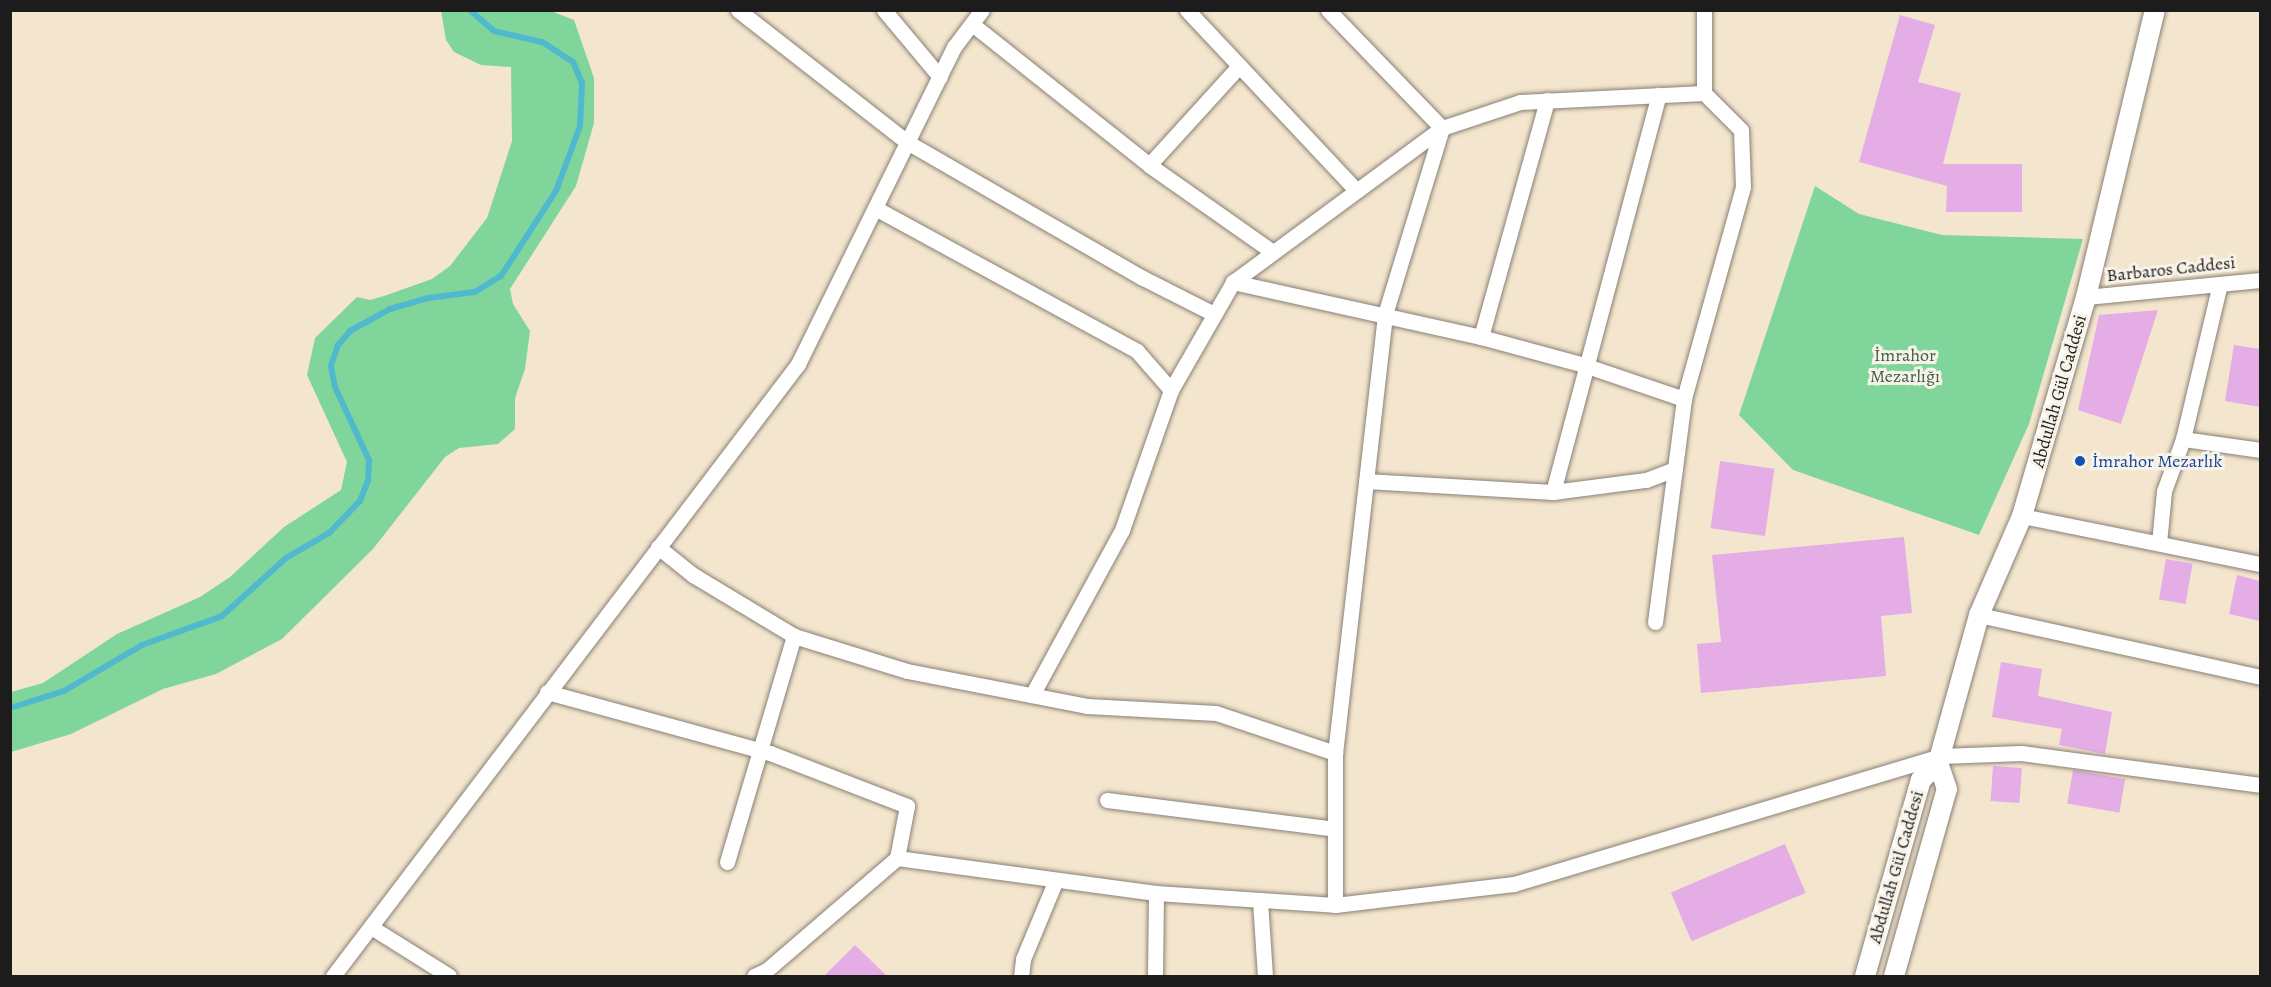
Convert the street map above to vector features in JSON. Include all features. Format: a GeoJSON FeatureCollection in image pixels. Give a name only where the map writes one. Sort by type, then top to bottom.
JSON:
{"type":"FeatureCollection","features":[{"type":"Feature","properties":{"kind":"street"},"geometry":{"type":"LineString","coordinates":[[738,10],[907,142],[1143,278],[1214,314]]}},
{"type":"Feature","properties":{"kind":"street"},"geometry":{"type":"LineString","coordinates":[[884,10],[940,77]]}},
{"type":"Feature","properties":{"kind":"street"},"geometry":{"type":"LineString","coordinates":[[333,976],[798,364],[940,77],[982,10]]}},
{"type":"Feature","properties":{"kind":"street"},"geometry":{"type":"LineString","coordinates":[[1187,10],[1356,191]]}},
{"type":"Feature","properties":{"kind":"street"},"geometry":{"type":"LineString","coordinates":[[1328,10],[1442,128]]}},
{"type":"Feature","properties":{"kind":"street"},"geometry":{"type":"LineString","coordinates":[[1654,622],[1684,399],[1743,188],[1741,130],[1704,93],[1704,10]]}},
{"type":"Feature","properties":{"kind":"street","name":"Abdullah Gül Caddesi"},"geometry":{"type":"LineString","coordinates":[[1865,976],[1921,780],[1939,760],[1979,615],[2022,516],[2086,297],[2155,10]]}},
{"type":"Feature","properties":{"kind":"street"},"geometry":{"type":"LineString","coordinates":[[972,24],[1149,165],[1273,252]]}},
{"type":"Feature","properties":{"kind":"street"},"geometry":{"type":"LineString","coordinates":[[1149,165],[1239,66]]}},
{"type":"Feature","properties":{"kind":"street"},"geometry":{"type":"LineString","coordinates":[[1032,695],[1122,530],[1171,390],[1233,282],[1442,128],[1520,102],[1704,93]]}},
{"type":"Feature","properties":{"kind":"street"},"geometry":{"type":"LineString","coordinates":[[1553,492],[1584,365],[1659,95]]}},
{"type":"Feature","properties":{"kind":"street"},"geometry":{"type":"LineString","coordinates":[[1481,337],[1547,100]]}},
{"type":"Feature","properties":{"kind":"street"},"geometry":{"type":"LineString","coordinates":[[1335,905],[1335,753],[1385,315],[1442,128]]}},
{"type":"Feature","properties":{"kind":"street"},"geometry":{"type":"LineString","coordinates":[[875,208],[1137,351],[1171,390]]}},
{"type":"Feature","properties":{"kind":"street","name":"Barbaros Caddesi"},"geometry":{"type":"LineString","coordinates":[[2086,297],[2260,280]]}},
{"type":"Feature","properties":{"kind":"street"},"geometry":{"type":"LineString","coordinates":[[1233,282],[1481,337],[1584,365],[1684,399]]}},
{"type":"Feature","properties":{"kind":"street"},"geometry":{"type":"LineString","coordinates":[[2159,543],[2164,491],[2183,439],[2220,284]]}},
{"type":"Feature","properties":{"kind":"street"},"geometry":{"type":"LineString","coordinates":[[2183,439],[2260,450]]}},
{"type":"Feature","properties":{"kind":"street"},"geometry":{"type":"LineString","coordinates":[[1366,481],[1553,492],[1646,480],[1675,469]]}},
{"type":"Feature","properties":{"kind":"street"},"geometry":{"type":"LineString","coordinates":[[2022,516],[2260,564]]}},
{"type":"Feature","properties":{"kind":"street"},"geometry":{"type":"LineString","coordinates":[[658,547],[693,575],[794,636],[908,670],[1087,706],[1216,713],[1335,753]]}},
{"type":"Feature","properties":{"kind":"street"},"geometry":{"type":"LineString","coordinates":[[1979,615],[2260,677]]}},
{"type":"Feature","properties":{"kind":"street"},"geometry":{"type":"LineString","coordinates":[[727,862],[794,636]]}},
{"type":"Feature","properties":{"kind":"street"},"geometry":{"type":"LineString","coordinates":[[547,692],[759,750],[907,806],[897,858],[767,970],[754,976]]}},
{"type":"Feature","properties":{"kind":"street"},"geometry":{"type":"LineString","coordinates":[[897,858],[1055,882],[1156,893],[1335,905],[1514,884],[1939,760],[2021,753],[2260,785]]}},
{"type":"Feature","properties":{"kind":"street","name":"Abdullah Gül Caddesi"},"geometry":{"type":"LineString","coordinates":[[1894,976],[1947,789],[1939,760]]}},
{"type":"Feature","properties":{"kind":"street"},"geometry":{"type":"LineString","coordinates":[[1107,800],[1335,829]]}},
{"type":"Feature","properties":{"kind":"street"},"geometry":{"type":"LineString","coordinates":[[1021,976],[1023,959],[1055,882]]}},
{"type":"Feature","properties":{"kind":"street"},"geometry":{"type":"LineString","coordinates":[[1155,976],[1156,893]]}},
{"type":"Feature","properties":{"kind":"street"},"geometry":{"type":"LineString","coordinates":[[1260,901],[1265,976]]}},
{"type":"Feature","properties":{"kind":"street"},"geometry":{"type":"LineString","coordinates":[[371,927],[449,976]]}},
{"type":"Feature","properties":{"kind":"green space"},"geometry":{"type":"Polygon","coordinates":[[[441,11],[551,11],[574,20],[594,78],[594,123],[576,186],[510,289],[513,304],[530,331],[525,369],[515,398],[515,429],[498,444],[459,448],[445,457],[373,549],[282,639],[216,674],[163,689],[71,734],[11,752],[11,692],[43,683],[117,634],[200,597],[230,577],[284,527],[341,490],[347,462],[307,375],[315,338],[357,297],[370,300],[384,296],[432,279],[450,266],[487,218],[512,141],[511,67],[481,65],[454,52],[446,40],[441,11]]]}},
{"type":"Feature","properties":{"kind":"green space","name":"İmrahor Mezarlığı"},"geometry":{"type":"Polygon","coordinates":[[[1815,186],[1859,214],[1942,235],[2083,239],[2029,424],[1979,535],[1793,470],[1739,415],[1815,186]]]}},
{"type":"Feature","properties":{"kind":"building"},"geometry":{"type":"Polygon","coordinates":[[[1900,15],[1935,25],[1918,82],[1961,93],[1943,164],[2022,164],[2022,212],[1946,212],[1947,186],[1859,162],[1900,15]]]}},
{"type":"Feature","properties":{"kind":"building"},"geometry":{"type":"Polygon","coordinates":[[[2158,310],[2121,424],[2078,410],[2099,315],[2158,310]]]}},
{"type":"Feature","properties":{"kind":"building"},"geometry":{"type":"Polygon","coordinates":[[[2234,345],[2260,349],[2260,407],[2225,401],[2234,345]]]}},
{"type":"Feature","properties":{"kind":"building"},"geometry":{"type":"Polygon","coordinates":[[[1720,461],[1774,469],[1765,536],[1711,528],[1720,461]]]}},
{"type":"Feature","properties":{"kind":"building"},"geometry":{"type":"Polygon","coordinates":[[[1904,537],[1912,613],[1881,616],[1886,676],[1701,693],[1697,644],[1721,642],[1712,555],[1904,537]]]}},
{"type":"Feature","properties":{"kind":"building"},"geometry":{"type":"Polygon","coordinates":[[[2166,559],[2193,564],[2185,604],[2159,599],[2166,559]]]}},
{"type":"Feature","properties":{"kind":"building"},"geometry":{"type":"Polygon","coordinates":[[[2237,575],[2260,581],[2260,621],[2229,614],[2237,575]]]}},
{"type":"Feature","properties":{"kind":"building"},"geometry":{"type":"Polygon","coordinates":[[[2001,662],[2042,669],[2038,696],[2112,712],[2105,754],[2059,745],[2062,729],[1992,717],[2001,662]]]}},
{"type":"Feature","properties":{"kind":"building"},"geometry":{"type":"Polygon","coordinates":[[[1993,766],[2022,768],[2019,803],[1991,801],[1993,766]]]}},
{"type":"Feature","properties":{"kind":"building"},"geometry":{"type":"Polygon","coordinates":[[[2073,770],[2125,779],[2119,813],[2067,803],[2073,770]]]}},
{"type":"Feature","properties":{"kind":"building"},"geometry":{"type":"Polygon","coordinates":[[[1785,844],[1806,893],[1692,941],[1671,892],[1785,844]]]}},
{"type":"Feature","properties":{"kind":"building"},"geometry":{"type":"Polygon","coordinates":[[[855,945],[887,976],[824,976],[855,945]]]}},
{"type":"Feature","properties":{"kind":"waterway"},"geometry":{"type":"LineString","coordinates":[[10,708],[64,691],[142,645],[222,616],[286,558],[329,533],[360,501],[368,480],[369,460],[335,387],[331,366],[338,345],[350,331],[390,309],[428,298],[475,292],[501,276],[556,191],[580,126],[582,83],[573,62],[542,42],[494,31],[470,10]]}},
{"type":"Feature","properties":{"kind":"place","name":"İmrahor Mezarlık"},"geometry":{"type":"Point","coordinates":[2080,461]}}]}
